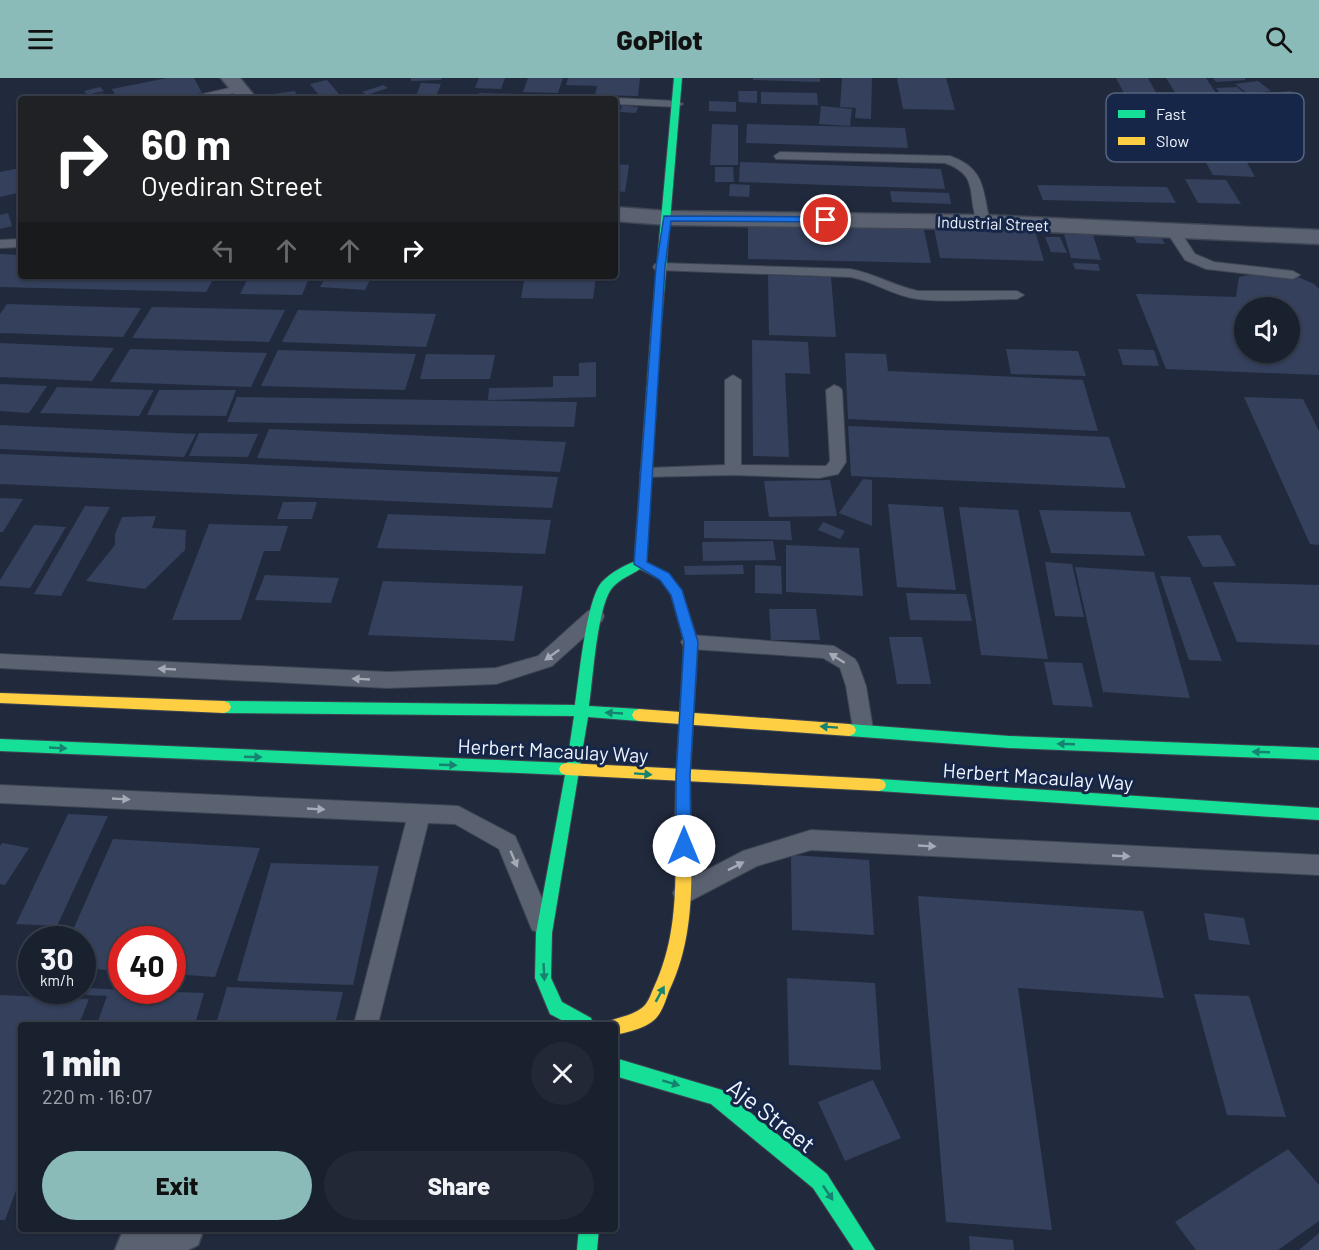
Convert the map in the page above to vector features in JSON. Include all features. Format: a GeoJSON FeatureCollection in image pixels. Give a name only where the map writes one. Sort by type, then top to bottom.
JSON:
{"type":"FeatureCollection","features":[{"type":"Feature","properties":{"kind":"main road"},"geometry":{"type":"LineString","coordinates":[[640,564],[648,473],[660,267],[667,218],[678,78]]}},
{"type":"Feature","properties":{"kind":"main road"},"geometry":{"type":"LineString","coordinates":[[581,1022],[556,1008],[543,978],[544,933],[573,769],[595,616],[605,587],[616,577],[640,564]]}},
{"type":"Feature","properties":{"kind":"main road"},"geometry":{"type":"LineString","coordinates":[[618,1026],[650,1012],[666,983],[680,945],[684,892],[683,776],[691,642],[677,594],[664,576],[640,564]]}},
{"type":"Feature","properties":{"kind":"main road","name":"Herbert Macaulay Way"},"geometry":{"type":"LineString","coordinates":[[0,698],[221,707],[582,711],[862,729],[1009,742],[1319,754]]}},
{"type":"Feature","properties":{"kind":"main road","name":"Herbert Macaulay Way"},"geometry":{"type":"LineString","coordinates":[[0,745],[573,769],[975,790],[1319,814]]}},
{"type":"Feature","properties":{"kind":"main road","name":"Aje Street"},"geometry":{"type":"LineString","coordinates":[[618,1068],[716,1096],[820,1181],[866,1250]]}},
{"type":"Feature","properties":{"kind":"main road"},"geometry":{"type":"LineString","coordinates":[[587,1250],[589,1232]]}},
{"type":"Feature","properties":{"kind":"street","name":"Industrial Street"},"geometry":{"type":"LineString","coordinates":[[618,214],[667,218],[984,222],[1319,237]]}},
{"type":"Feature","properties":{"kind":"street"},"geometry":{"type":"LineString","coordinates":[[139,1250],[173,1232]]}},
{"type":"Feature","properties":{"kind":"lane"},"geometry":{"type":"LineString","coordinates":[[207,96],[238,89]]}},
{"type":"Feature","properties":{"kind":"lane"},"geometry":{"type":"LineString","coordinates":[[618,101],[677,104]]}},
{"type":"Feature","properties":{"kind":"lane"},"geometry":{"type":"LineString","coordinates":[[780,156],[946,159],[963,165],[973,175],[984,222]]}},
{"type":"Feature","properties":{"kind":"lane"},"geometry":{"type":"LineString","coordinates":[[1173,231],[1190,257],[1211,266],[1293,275]]}},
{"type":"Feature","properties":{"kind":"lane"},"geometry":{"type":"LineString","coordinates":[[0,244],[18,243]]}},
{"type":"Feature","properties":{"kind":"lane"},"geometry":{"type":"LineString","coordinates":[[660,267],[850,273],[867,276],[900,291],[918,296],[1017,296]]}},
{"type":"Feature","properties":{"kind":"lane"},"geometry":{"type":"LineString","coordinates":[[733,470],[734,380]]}},
{"type":"Feature","properties":{"kind":"lane"},"geometry":{"type":"LineString","coordinates":[[648,473],[733,470],[819,473],[832,470],[838,462],[834,390]]}},
{"type":"Feature","properties":{"kind":"lane"},"geometry":{"type":"LineString","coordinates":[[0,661],[388,680],[496,676],[545,661],[595,616]]}},
{"type":"Feature","properties":{"kind":"lane"},"geometry":{"type":"LineString","coordinates":[[691,642],[827,651],[848,664],[856,686],[862,729]]}},
{"type":"Feature","properties":{"kind":"lane"},"geometry":{"type":"LineString","coordinates":[[0,794],[458,815],[507,843],[544,933]]}},
{"type":"Feature","properties":{"kind":"lane"},"geometry":{"type":"LineString","coordinates":[[367,1022],[419,814]]}},
{"type":"Feature","properties":{"kind":"lane"},"geometry":{"type":"LineString","coordinates":[[684,892],[751,858],[811,840],[1319,866]]}},
{"type":"Feature","properties":{"kind":"building"},"geometry":{"type":"Polygon","coordinates":[[[167,78],[194,78],[202,93],[186,96],[116,96],[112,89],[167,78]]]}},
{"type":"Feature","properties":{"kind":"building"},"geometry":{"type":"Polygon","coordinates":[[[411,78],[442,78],[441,80],[411,81],[411,78]]]}},
{"type":"Feature","properties":{"kind":"building"},"geometry":{"type":"Polygon","coordinates":[[[479,78],[505,78],[501,89],[475,88],[479,78]]]}},
{"type":"Feature","properties":{"kind":"building"},"geometry":{"type":"Polygon","coordinates":[[[528,78],[563,78],[558,93],[523,92],[528,78]]]}},
{"type":"Feature","properties":{"kind":"building"},"geometry":{"type":"Polygon","coordinates":[[[568,78],[640,78],[638,96],[595,95],[597,86],[566,85],[568,78]]]}},
{"type":"Feature","properties":{"kind":"building"},"geometry":{"type":"Polygon","coordinates":[[[753,78],[820,78],[820,82],[753,80],[753,78]]]}},
{"type":"Feature","properties":{"kind":"building"},"geometry":{"type":"Polygon","coordinates":[[[842,78],[872,78],[871,119],[855,118],[856,108],[840,107],[842,78]]]}},
{"type":"Feature","properties":{"kind":"building"},"geometry":{"type":"Polygon","coordinates":[[[897,78],[946,78],[955,110],[903,109],[897,78]]]}},
{"type":"Feature","properties":{"kind":"building"},"geometry":{"type":"Polygon","coordinates":[[[1116,78],[1148,78],[1156,93],[1124,93],[1116,78]]]}},
{"type":"Feature","properties":{"kind":"building"},"geometry":{"type":"Polygon","coordinates":[[[1166,78],[1206,78],[1216,93],[1175,93],[1166,78]]]}},
{"type":"Feature","properties":{"kind":"building"},"geometry":{"type":"Polygon","coordinates":[[[1213,78],[1245,78],[1245,80],[1216,82],[1213,78]]]}},
{"type":"Feature","properties":{"kind":"building"},"geometry":{"type":"Polygon","coordinates":[[[327,80],[339,94],[319,96],[310,84],[327,80]]]}},
{"type":"Feature","properties":{"kind":"building"},"geometry":{"type":"Polygon","coordinates":[[[1258,81],[1271,91],[1247,93],[1235,84],[1258,81]]]}},
{"type":"Feature","properties":{"kind":"building"},"geometry":{"type":"Polygon","coordinates":[[[421,83],[441,84],[437,94],[417,94],[421,83]]]}},
{"type":"Feature","properties":{"kind":"building"},"geometry":{"type":"Polygon","coordinates":[[[383,85],[388,88],[367,95],[362,92],[383,85]]]}},
{"type":"Feature","properties":{"kind":"building"},"geometry":{"type":"Polygon","coordinates":[[[100,87],[104,91],[87,95],[84,91],[100,87]]]}},
{"type":"Feature","properties":{"kind":"building"},"geometry":{"type":"Polygon","coordinates":[[[1237,87],[1244,93],[1220,93],[1216,88],[1237,87]]]}},
{"type":"Feature","properties":{"kind":"building"},"geometry":{"type":"Polygon","coordinates":[[[295,91],[297,96],[275,96],[274,94],[295,91]]]}},
{"type":"Feature","properties":{"kind":"building"},"geometry":{"type":"Polygon","coordinates":[[[738,91],[757,91],[757,103],[739,102],[738,91]]]}},
{"type":"Feature","properties":{"kind":"building"},"geometry":{"type":"Polygon","coordinates":[[[761,92],[817,93],[818,105],[761,104],[761,92]]]}},
{"type":"Feature","properties":{"kind":"building"},"geometry":{"type":"Polygon","coordinates":[[[479,93],[519,94],[519,96],[478,96],[479,93]]]}},
{"type":"Feature","properties":{"kind":"building"},"geometry":{"type":"Polygon","coordinates":[[[709,101],[736,102],[736,112],[709,111],[709,101]]]}},
{"type":"Feature","properties":{"kind":"building"},"geometry":{"type":"Polygon","coordinates":[[[622,105],[638,107],[636,113],[620,112],[622,105]]]}},
{"type":"Feature","properties":{"kind":"building"},"geometry":{"type":"Polygon","coordinates":[[[821,106],[852,109],[850,126],[819,124],[821,106]]]}},
{"type":"Feature","properties":{"kind":"building"},"geometry":{"type":"Polygon","coordinates":[[[712,124],[738,125],[738,165],[710,165],[712,124]]]}},
{"type":"Feature","properties":{"kind":"building"},"geometry":{"type":"Polygon","coordinates":[[[747,124],[905,128],[908,148],[746,143],[747,124]]]}},
{"type":"Feature","properties":{"kind":"building"},"geometry":{"type":"Polygon","coordinates":[[[740,162],[941,169],[945,189],[739,182],[740,162]]]}},
{"type":"Feature","properties":{"kind":"building"},"geometry":{"type":"Polygon","coordinates":[[[1205,162],[1247,162],[1255,177],[1213,175],[1205,162]]]}},
{"type":"Feature","properties":{"kind":"building"},"geometry":{"type":"Polygon","coordinates":[[[618,164],[629,165],[625,192],[618,191],[618,164]]]}},
{"type":"Feature","properties":{"kind":"building"},"geometry":{"type":"Polygon","coordinates":[[[715,167],[733,167],[734,182],[715,182],[715,167]]]}},
{"type":"Feature","properties":{"kind":"building"},"geometry":{"type":"Polygon","coordinates":[[[18,169],[18,193],[0,197],[0,172],[18,169]]]}},
{"type":"Feature","properties":{"kind":"building"},"geometry":{"type":"Polygon","coordinates":[[[1185,179],[1226,180],[1241,204],[1198,203],[1185,179]]]}},
{"type":"Feature","properties":{"kind":"building"},"geometry":{"type":"Polygon","coordinates":[[[730,184],[750,185],[749,197],[729,196],[730,184]]]}},
{"type":"Feature","properties":{"kind":"building"},"geometry":{"type":"Polygon","coordinates":[[[1037,185],[1167,187],[1176,203],[1043,200],[1037,185]]]}},
{"type":"Feature","properties":{"kind":"building"},"geometry":{"type":"Polygon","coordinates":[[[890,191],[949,193],[951,204],[892,202],[890,191]]]}},
{"type":"Feature","properties":{"kind":"building"},"geometry":{"type":"Polygon","coordinates":[[[8,213],[12,226],[0,229],[0,215],[8,213]]]}},
{"type":"Feature","properties":{"kind":"building"},"geometry":{"type":"Polygon","coordinates":[[[748,221],[923,225],[931,263],[748,259],[748,221]]]}},
{"type":"Feature","properties":{"kind":"building"},"geometry":{"type":"Polygon","coordinates":[[[934,228],[1035,231],[1044,261],[940,258],[934,228]]]}},
{"type":"Feature","properties":{"kind":"building"},"geometry":{"type":"Polygon","coordinates":[[[1064,234],[1093,235],[1101,260],[1071,258],[1064,234]]]}},
{"type":"Feature","properties":{"kind":"building"},"geometry":{"type":"Polygon","coordinates":[[[1132,234],[1159,234],[1165,244],[1137,243],[1132,234]]]}},
{"type":"Feature","properties":{"kind":"building"},"geometry":{"type":"Polygon","coordinates":[[[1045,237],[1060,237],[1067,253],[1051,252],[1045,237]]]}},
{"type":"Feature","properties":{"kind":"building"},"geometry":{"type":"Polygon","coordinates":[[[0,254],[18,255],[18,279],[213,279],[206,292],[0,287],[0,254]]]}},
{"type":"Feature","properties":{"kind":"building"},"geometry":{"type":"Polygon","coordinates":[[[1073,263],[1098,264],[1100,271],[1075,269],[1073,263]]]}},
{"type":"Feature","properties":{"kind":"building"},"geometry":{"type":"Polygon","coordinates":[[[1263,272],[1291,274],[1314,284],[1319,289],[1319,375],[1166,369],[1136,294],[1236,297],[1239,277],[1263,272]]]}},
{"type":"Feature","properties":{"kind":"building"},"geometry":{"type":"Polygon","coordinates":[[[768,275],[831,277],[836,337],[769,335],[768,275]]]}},
{"type":"Feature","properties":{"kind":"building"},"geometry":{"type":"Polygon","coordinates":[[[248,279],[309,279],[302,295],[240,294],[248,279]]]}},
{"type":"Feature","properties":{"kind":"building"},"geometry":{"type":"Polygon","coordinates":[[[324,279],[370,279],[365,290],[320,287],[324,279]]]}},
{"type":"Feature","properties":{"kind":"building"},"geometry":{"type":"Polygon","coordinates":[[[524,279],[596,279],[593,299],[521,298],[524,279]]]}},
{"type":"Feature","properties":{"kind":"building"},"geometry":{"type":"Polygon","coordinates":[[[7,304],[141,308],[123,337],[0,333],[0,314],[7,304]]]}},
{"type":"Feature","properties":{"kind":"building"},"geometry":{"type":"Polygon","coordinates":[[[152,307],[285,310],[269,342],[132,338],[152,307]]]}},
{"type":"Feature","properties":{"kind":"building"},"geometry":{"type":"Polygon","coordinates":[[[298,310],[436,314],[426,347],[282,342],[298,310]]]}},
{"type":"Feature","properties":{"kind":"building"},"geometry":{"type":"Polygon","coordinates":[[[752,340],[808,342],[810,374],[785,373],[789,457],[753,456],[752,340]]]}},
{"type":"Feature","properties":{"kind":"building"},"geometry":{"type":"Polygon","coordinates":[[[0,343],[114,348],[92,381],[0,377],[0,343]]]}},
{"type":"Feature","properties":{"kind":"building"},"geometry":{"type":"Polygon","coordinates":[[[130,349],[267,353],[251,387],[110,382],[130,349]]]}},
{"type":"Feature","properties":{"kind":"building"},"geometry":{"type":"Polygon","coordinates":[[[1006,349],[1078,351],[1086,376],[1011,374],[1006,349]]]}},
{"type":"Feature","properties":{"kind":"building"},"geometry":{"type":"Polygon","coordinates":[[[1118,349],[1154,350],[1159,366],[1123,365],[1118,349]]]}},
{"type":"Feature","properties":{"kind":"building"},"geometry":{"type":"Polygon","coordinates":[[[278,350],[416,354],[405,390],[261,386],[278,350]]]}},
{"type":"Feature","properties":{"kind":"building"},"geometry":{"type":"Polygon","coordinates":[[[845,353],[886,354],[888,371],[1083,380],[1098,431],[848,419],[845,353]]]}},
{"type":"Feature","properties":{"kind":"building"},"geometry":{"type":"Polygon","coordinates":[[[426,354],[495,355],[490,379],[420,379],[426,354]]]}},
{"type":"Feature","properties":{"kind":"building"},"geometry":{"type":"Polygon","coordinates":[[[596,362],[596,397],[488,400],[489,388],[553,387],[553,376],[579,376],[579,363],[596,362]]]}},
{"type":"Feature","properties":{"kind":"building"},"geometry":{"type":"Polygon","coordinates":[[[0,384],[47,386],[29,413],[0,411],[0,384]]]}},
{"type":"Feature","properties":{"kind":"building"},"geometry":{"type":"Polygon","coordinates":[[[57,387],[154,390],[139,416],[40,413],[57,387]]]}},
{"type":"Feature","properties":{"kind":"building"},"geometry":{"type":"Polygon","coordinates":[[[159,390],[236,390],[226,416],[147,415],[159,390]]]}},
{"type":"Feature","properties":{"kind":"building"},"geometry":{"type":"Polygon","coordinates":[[[237,397],[577,402],[574,427],[227,422],[237,397]]]}},
{"type":"Feature","properties":{"kind":"building"},"geometry":{"type":"Polygon","coordinates":[[[1244,397],[1303,399],[1319,431],[1319,545],[1310,544],[1244,397]]]}},
{"type":"Feature","properties":{"kind":"building"},"geometry":{"type":"Polygon","coordinates":[[[0,425],[196,434],[184,457],[0,449],[0,425]]]}},
{"type":"Feature","properties":{"kind":"building"},"geometry":{"type":"Polygon","coordinates":[[[848,426],[1109,437],[1126,488],[851,476],[848,426]]]}},
{"type":"Feature","properties":{"kind":"building"},"geometry":{"type":"Polygon","coordinates":[[[269,429],[566,442],[560,472],[257,458],[269,429]]]}},
{"type":"Feature","properties":{"kind":"building"},"geometry":{"type":"Polygon","coordinates":[[[199,433],[258,434],[248,457],[189,456],[199,433]]]}},
{"type":"Feature","properties":{"kind":"building"},"geometry":{"type":"Polygon","coordinates":[[[0,454],[558,477],[552,508],[0,484],[0,454]]]}},
{"type":"Feature","properties":{"kind":"building"},"geometry":{"type":"Polygon","coordinates":[[[863,479],[872,480],[872,526],[839,513],[863,479]]]}},
{"type":"Feature","properties":{"kind":"building"},"geometry":{"type":"Polygon","coordinates":[[[830,480],[837,516],[769,517],[764,481],[830,480]]]}},
{"type":"Feature","properties":{"kind":"building"},"geometry":{"type":"Polygon","coordinates":[[[0,498],[23,499],[3,532],[0,532],[0,498]]]}},
{"type":"Feature","properties":{"kind":"building"},"geometry":{"type":"Polygon","coordinates":[[[283,502],[317,502],[312,519],[277,519],[283,502]]]}},
{"type":"Feature","properties":{"kind":"building"},"geometry":{"type":"Polygon","coordinates":[[[888,504],[943,507],[956,590],[897,587],[888,504]]]}},
{"type":"Feature","properties":{"kind":"building"},"geometry":{"type":"Polygon","coordinates":[[[85,506],[110,507],[61,596],[34,594],[85,506]]]}},
{"type":"Feature","properties":{"kind":"building"},"geometry":{"type":"Polygon","coordinates":[[[959,507],[1018,510],[1048,659],[981,655],[959,507]]]}},
{"type":"Feature","properties":{"kind":"building"},"geometry":{"type":"Polygon","coordinates":[[[1039,510],[1130,512],[1145,556],[1051,553],[1039,510]]]}},
{"type":"Feature","properties":{"kind":"building"},"geometry":{"type":"Polygon","coordinates":[[[388,514],[551,520],[545,554],[377,548],[388,514]]]}},
{"type":"Feature","properties":{"kind":"building"},"geometry":{"type":"Polygon","coordinates":[[[156,516],[152,528],[186,530],[185,550],[145,589],[86,581],[115,545],[115,534],[122,517],[156,516]]]}},
{"type":"Feature","properties":{"kind":"building"},"geometry":{"type":"Polygon","coordinates":[[[704,521],[790,521],[792,540],[704,538],[704,521]]]}},
{"type":"Feature","properties":{"kind":"building"},"geometry":{"type":"Polygon","coordinates":[[[823,522],[845,531],[840,539],[818,530],[823,522]]]}},
{"type":"Feature","properties":{"kind":"building"},"geometry":{"type":"Polygon","coordinates":[[[209,524],[288,526],[280,551],[264,551],[241,620],[172,620],[209,524]]]}},
{"type":"Feature","properties":{"kind":"building"},"geometry":{"type":"Polygon","coordinates":[[[34,525],[66,527],[30,588],[0,586],[0,580],[34,525]]]}},
{"type":"Feature","properties":{"kind":"building"},"geometry":{"type":"Polygon","coordinates":[[[1220,535],[1236,566],[1203,567],[1187,536],[1220,535]]]}},
{"type":"Feature","properties":{"kind":"building"},"geometry":{"type":"Polygon","coordinates":[[[773,541],[776,560],[703,561],[702,542],[773,541]]]}},
{"type":"Feature","properties":{"kind":"building"},"geometry":{"type":"Polygon","coordinates":[[[786,545],[859,548],[863,596],[786,592],[786,545]]]}},
{"type":"Feature","properties":{"kind":"building"},"geometry":{"type":"Polygon","coordinates":[[[1045,562],[1072,564],[1084,617],[1055,616],[1045,562]]]}},
{"type":"Feature","properties":{"kind":"building"},"geometry":{"type":"Polygon","coordinates":[[[743,565],[744,574],[685,575],[684,566],[743,565]]]}},
{"type":"Feature","properties":{"kind":"building"},"geometry":{"type":"Polygon","coordinates":[[[755,565],[781,566],[782,594],[755,593],[755,565]]]}},
{"type":"Feature","properties":{"kind":"building"},"geometry":{"type":"Polygon","coordinates":[[[1075,567],[1154,572],[1190,698],[1103,692],[1075,567]]]}},
{"type":"Feature","properties":{"kind":"building"},"geometry":{"type":"Polygon","coordinates":[[[265,575],[339,578],[331,603],[255,600],[265,575]]]}},
{"type":"Feature","properties":{"kind":"building"},"geometry":{"type":"Polygon","coordinates":[[[1160,576],[1190,577],[1222,661],[1189,660],[1160,576]]]}},
{"type":"Feature","properties":{"kind":"building"},"geometry":{"type":"Polygon","coordinates":[[[383,581],[523,586],[514,641],[368,635],[383,581]]]}},
{"type":"Feature","properties":{"kind":"building"},"geometry":{"type":"Polygon","coordinates":[[[1213,582],[1319,585],[1319,645],[1237,642],[1213,582]]]}},
{"type":"Feature","properties":{"kind":"building"},"geometry":{"type":"Polygon","coordinates":[[[906,593],[966,594],[972,621],[910,620],[906,593]]]}},
{"type":"Feature","properties":{"kind":"building"},"geometry":{"type":"Polygon","coordinates":[[[769,609],[816,609],[820,640],[771,640],[769,609]]]}},
{"type":"Feature","properties":{"kind":"building"},"geometry":{"type":"Polygon","coordinates":[[[889,637],[922,637],[931,684],[897,684],[889,637]]]}},
{"type":"Feature","properties":{"kind":"building"},"geometry":{"type":"Polygon","coordinates":[[[1044,662],[1082,663],[1093,707],[1053,705],[1044,662]]]}},
{"type":"Feature","properties":{"kind":"building"},"geometry":{"type":"Polygon","coordinates":[[[68,814],[108,816],[57,926],[16,924],[68,814]]]}},
{"type":"Feature","properties":{"kind":"building"},"geometry":{"type":"Polygon","coordinates":[[[113,839],[260,848],[215,977],[186,975],[186,926],[108,926],[108,970],[96,969],[96,926],[75,926],[113,839]]]}},
{"type":"Feature","properties":{"kind":"building"},"geometry":{"type":"Polygon","coordinates":[[[2,843],[29,848],[5,885],[0,884],[0,846],[2,843]]]}},
{"type":"Feature","properties":{"kind":"building"},"geometry":{"type":"Polygon","coordinates":[[[791,855],[869,860],[874,935],[792,930],[791,855]]]}},
{"type":"Feature","properties":{"kind":"building"},"geometry":{"type":"Polygon","coordinates":[[[271,863],[379,866],[353,985],[237,981],[271,863]]]}},
{"type":"Feature","properties":{"kind":"building"},"geometry":{"type":"Polygon","coordinates":[[[918,896],[1143,911],[1164,998],[1018,988],[1052,1230],[946,1222],[918,896]]]}},
{"type":"Feature","properties":{"kind":"building"},"geometry":{"type":"Polygon","coordinates":[[[1204,913],[1244,918],[1250,945],[1209,940],[1204,913]]]}},
{"type":"Feature","properties":{"kind":"building"},"geometry":{"type":"Polygon","coordinates":[[[787,978],[875,983],[881,1070],[789,1065],[787,978]]]}},
{"type":"Feature","properties":{"kind":"building"},"geometry":{"type":"Polygon","coordinates":[[[227,987],[343,992],[336,1022],[217,1022],[227,987]]]}},
{"type":"Feature","properties":{"kind":"building"},"geometry":{"type":"Polygon","coordinates":[[[96,988],[108,989],[108,1004],[186,1004],[186,992],[204,993],[196,1022],[98,1022],[107,996],[96,995],[96,988]]]}},
{"type":"Feature","properties":{"kind":"building"},"geometry":{"type":"Polygon","coordinates":[[[1194,994],[1249,996],[1286,1117],[1227,1115],[1194,994]]]}},
{"type":"Feature","properties":{"kind":"building"},"geometry":{"type":"Polygon","coordinates":[[[0,995],[18,996],[18,1004],[87,1004],[80,1022],[18,1022],[18,1185],[5,1220],[0,1220],[0,995]]]}},
{"type":"Feature","properties":{"kind":"building"},"geometry":{"type":"Polygon","coordinates":[[[873,1080],[901,1138],[845,1161],[818,1102],[873,1080]]]}},
{"type":"Feature","properties":{"kind":"building"},"geometry":{"type":"Polygon","coordinates":[[[1288,1149],[1319,1185],[1319,1221],[1278,1250],[1196,1250],[1175,1222],[1288,1149]]]}},
{"type":"Feature","properties":{"kind":"building"},"geometry":{"type":"Polygon","coordinates":[[[1319,1233],[1319,1250],[1299,1250],[1319,1233]]]}},
{"type":"Feature","properties":{"kind":"building"},"geometry":{"type":"Polygon","coordinates":[[[969,1236],[1013,1240],[1014,1250],[970,1250],[969,1236]]]}},
{"type":"Feature","properties":{"kind":"traffic: fast"},"geometry":{"type":"LineString","coordinates":[[656,329],[678,78]]}},
{"type":"Feature","properties":{"kind":"traffic: fast"},"geometry":{"type":"LineString","coordinates":[[581,1022],[556,1008],[543,978],[544,933],[573,769],[595,616],[605,587],[616,577],[640,564]]}},
{"type":"Feature","properties":{"kind":"traffic: fast"},"geometry":{"type":"LineString","coordinates":[[640,564],[665,577],[677,594],[691,642],[683,776],[683,827]]}},
{"type":"Feature","properties":{"kind":"traffic: fast"},"geometry":{"type":"LineString","coordinates":[[224,707],[582,711],[639,715]]}},
{"type":"Feature","properties":{"kind":"traffic: fast"},"geometry":{"type":"LineString","coordinates":[[849,730],[1009,742],[1319,754]]}},
{"type":"Feature","properties":{"kind":"traffic: fast"},"geometry":{"type":"LineString","coordinates":[[0,745],[566,769]]}},
{"type":"Feature","properties":{"kind":"traffic: fast"},"geometry":{"type":"LineString","coordinates":[[879,785],[1319,814]]}},
{"type":"Feature","properties":{"kind":"traffic: fast"},"geometry":{"type":"LineString","coordinates":[[618,1068],[716,1096],[820,1181],[865,1250]]}},
{"type":"Feature","properties":{"kind":"traffic: fast"},"geometry":{"type":"LineString","coordinates":[[587,1250],[589,1232]]}},
{"type":"Feature","properties":{"kind":"traffic: slow"},"geometry":{"type":"LineString","coordinates":[[640,564],[656,329]]}},
{"type":"Feature","properties":{"kind":"traffic: slow"},"geometry":{"type":"LineString","coordinates":[[0,698],[224,707]]}},
{"type":"Feature","properties":{"kind":"traffic: slow"},"geometry":{"type":"LineString","coordinates":[[639,715],[849,730]]}},
{"type":"Feature","properties":{"kind":"traffic: slow"},"geometry":{"type":"LineString","coordinates":[[566,769],[879,785]]}},
{"type":"Feature","properties":{"kind":"traffic: slow"},"geometry":{"type":"LineString","coordinates":[[618,1026],[649,1013],[669,974],[676,954],[684,891],[683,827]]}},
{"type":"Feature","properties":{"kind":"route"},"geometry":{"type":"LineString","coordinates":[[684,846],[683,776],[688,657],[691,642],[677,594],[664,576],[640,564],[648,473],[660,267],[667,218],[826,220]]}}]}
